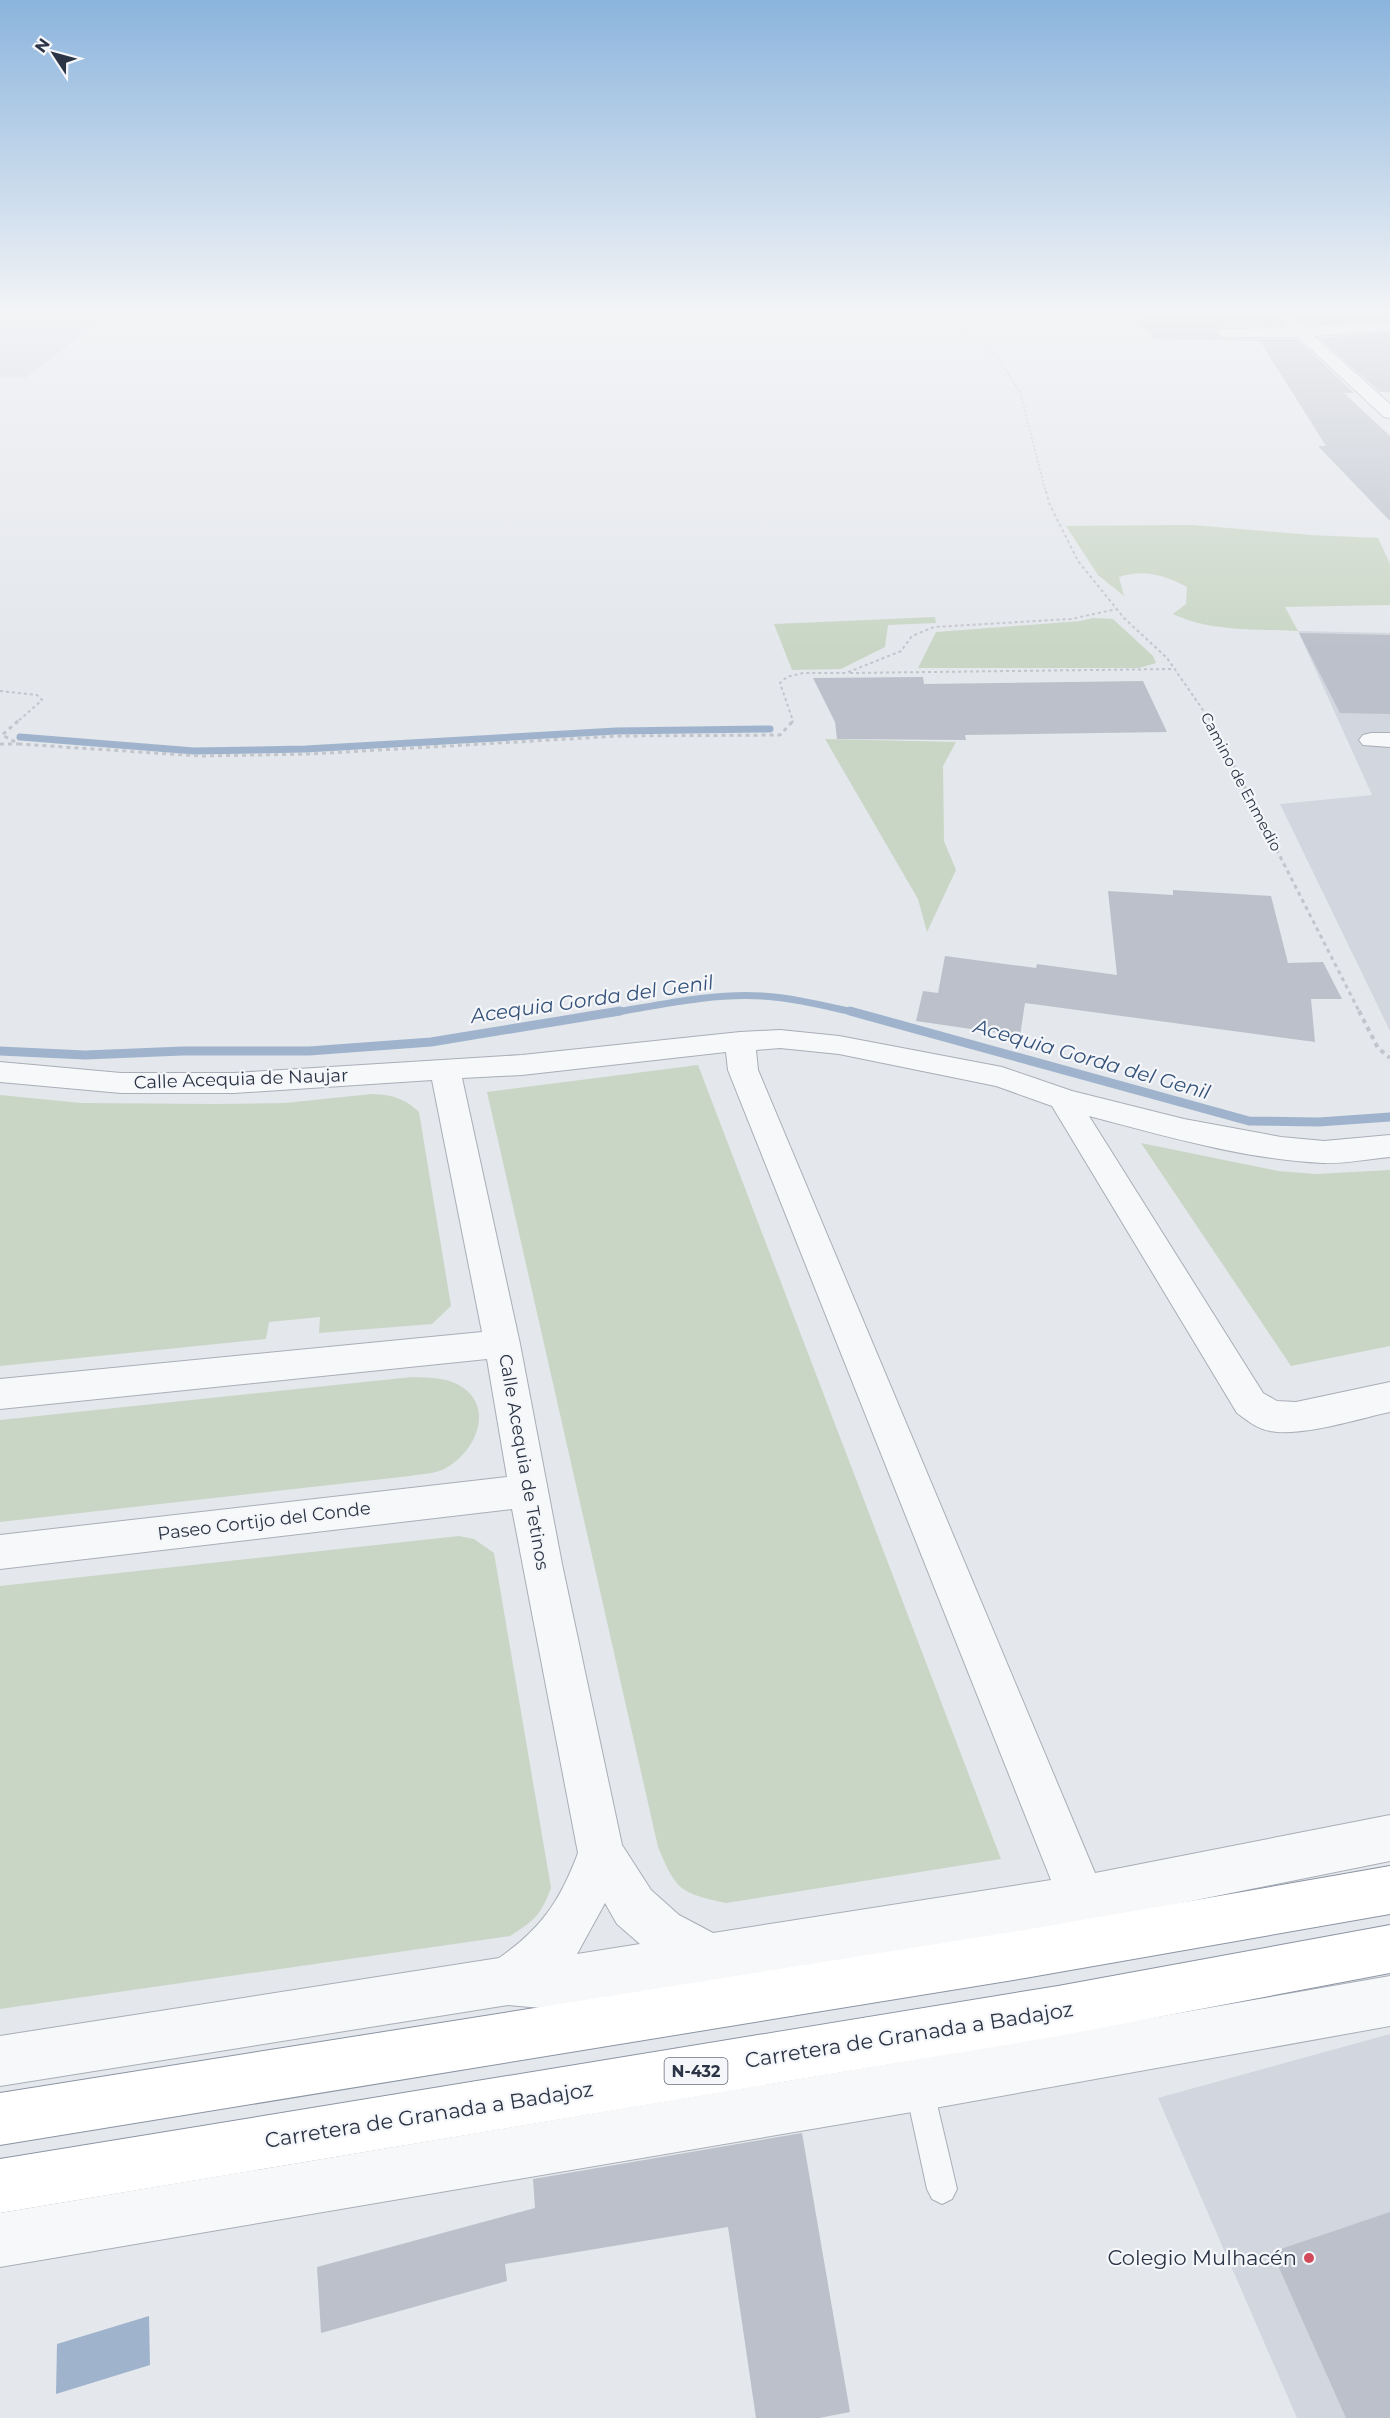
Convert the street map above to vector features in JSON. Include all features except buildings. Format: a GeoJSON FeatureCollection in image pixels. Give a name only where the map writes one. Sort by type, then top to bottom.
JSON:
{"type":"FeatureCollection","features":[{"type":"Feature","properties":{"kind":"highway"},"geometry":{"type":"LineString","coordinates":[[0,2119],[1025,1954],[1390,1890]]}},
{"type":"Feature","properties":{"kind":"highway","name":"Carretera de Granada a Badajoz"},"geometry":{"type":"LineString","coordinates":[[0,2186],[1058,2011],[1390,1949]]}},
{"type":"Feature","properties":{"kind":"street","name":"Calle Acequia de Naujar"},"geometry":{"type":"LineString","coordinates":[[0,1072],[121,1083],[234,1083],[446,1071],[740,1041],[780,1040],[839,1045],[1002,1077],[1063,1099],[1184,1130],[1281,1148],[1324,1152],[1390,1146]]}},
{"type":"Feature","properties":{"kind":"street"},"geometry":{"type":"LineString","coordinates":[[740,1041],[743,1070],[1082,1899]]}},
{"type":"Feature","properties":{"kind":"street","name":"Calle Acequia de Tetinos"},"geometry":{"type":"LineString","coordinates":[[446,1071],[502,1344],[601,1853],[634,1908],[662,1932],[710,1957]]}},
{"type":"Feature","properties":{"kind":"street"},"geometry":{"type":"LineString","coordinates":[[1063,1099],[1251,1403],[1270,1416],[1296,1417],[1390,1397]]}},
{"type":"Feature","properties":{"kind":"street"},"geometry":{"type":"LineString","coordinates":[[0,1394],[502,1344]]}},
{"type":"Feature","properties":{"kind":"street","name":"Paseo Cortijo del Conde"},"geometry":{"type":"LineString","coordinates":[[0,1552],[529,1491]]}},
{"type":"Feature","properties":{"kind":"street"},"geometry":{"type":"LineString","coordinates":[[0,2061],[508,1981],[541,1984],[1082,1899],[1390,1838]]}},
{"type":"Feature","properties":{"kind":"street","name":"Calle Acequia de Tetinos"},"geometry":{"type":"LineString","coordinates":[[508,1981],[549,1950],[591,1884],[601,1853]]}},
{"type":"Feature","properties":{"kind":"street"},"geometry":{"type":"LineString","coordinates":[[0,2240],[918,2085],[1390,2001]]}},
{"type":"Feature","properties":{"kind":"lane"},"geometry":{"type":"LineString","coordinates":[[918,2085],[942,2189]]}},
{"type":"Feature","properties":{"kind":"path","name":"Camino de Enmedio"},"geometry":{"type":"LineString","coordinates":[[1028,423],[1049,503],[1078,561],[1117,609],[1167,658],[1214,725],[1378,1048],[1390,1058]]}},
{"type":"Feature","properties":{"kind":"path"},"geometry":{"type":"LineString","coordinates":[[846,673],[901,651],[912,636],[934,627],[1071,619],[1117,609]]}},
{"type":"Feature","properties":{"kind":"path"},"geometry":{"type":"LineString","coordinates":[[0,744],[200,756],[311,754],[619,736],[780,735],[793,721],[780,683],[786,677],[803,673],[1174,669]]}},
{"type":"Feature","properties":{"kind":"path"},"geometry":{"type":"LineString","coordinates":[[0,691],[37,695],[42,700],[2,735],[19,744]]}},
{"type":"Feature","properties":{"kind":"shaded area"},"geometry":{"type":"Polygon","coordinates":[[[1298,631],[1390,633],[1390,1031],[1280,804],[1372,795],[1298,631]]]}},
{"type":"Feature","properties":{"kind":"shaded area","name":"Colegio Mulhacén"},"geometry":{"type":"Polygon","coordinates":[[[1390,2034],[1390,2418],[1297,2418],[1158,2098],[1390,2034]]]}},
{"type":"Feature","properties":{"kind":"green space"},"geometry":{"type":"Polygon","coordinates":[[[1193,525],[1378,538],[1390,564],[1390,605],[1285,607],[1298,631],[1234,629],[1203,624],[1173,614],[1186,604],[1187,587],[1170,579],[1145,573],[1119,577],[1124,596],[1098,575],[1066,526],[1193,525]]]}},
{"type":"Feature","properties":{"kind":"green space"},"geometry":{"type":"Polygon","coordinates":[[[935,617],[936,623],[888,625],[885,647],[841,669],[792,670],[774,624],[935,617]]]}},
{"type":"Feature","properties":{"kind":"green space"},"geometry":{"type":"Polygon","coordinates":[[[1093,618],[1113,619],[1153,656],[1156,663],[1139,668],[918,668],[936,632],[1080,621],[1093,618]]]}},
{"type":"Feature","properties":{"kind":"green space"},"geometry":{"type":"Polygon","coordinates":[[[825,739],[956,742],[943,766],[944,841],[956,870],[927,932],[918,899],[825,739]]]}},
{"type":"Feature","properties":{"kind":"green space"},"geometry":{"type":"Polygon","coordinates":[[[698,1065],[1001,1859],[726,1903],[698,1896],[682,1887],[675,1881],[658,1847],[487,1092],[698,1065]]]}},
{"type":"Feature","properties":{"kind":"green space"},"geometry":{"type":"Polygon","coordinates":[[[372,1094],[398,1098],[419,1112],[451,1306],[432,1324],[319,1333],[320,1317],[269,1322],[266,1339],[0,1366],[0,1095],[81,1103],[214,1104],[285,1103],[372,1094]]]}},
{"type":"Feature","properties":{"kind":"green space"},"geometry":{"type":"Polygon","coordinates":[[[1141,1143],[1278,1171],[1316,1174],[1390,1170],[1390,1346],[1291,1366],[1141,1143]]]}},
{"type":"Feature","properties":{"kind":"green space"},"geometry":{"type":"Polygon","coordinates":[[[412,1377],[440,1379],[457,1384],[469,1393],[477,1404],[479,1416],[472,1442],[454,1463],[442,1470],[410,1476],[0,1522],[0,1420],[412,1377]]]}},
{"type":"Feature","properties":{"kind":"green space"},"geometry":{"type":"Polygon","coordinates":[[[459,1536],[474,1539],[494,1553],[551,1888],[544,1905],[536,1916],[510,1936],[0,2009],[0,1586],[459,1536]]]}},
{"type":"Feature","properties":{"kind":"water"},"geometry":{"type":"Polygon","coordinates":[[[149,2316],[150,2365],[56,2394],[57,2344],[149,2316]]]}},
{"type":"Feature","properties":{"kind":"waterway"},"geometry":{"type":"LineString","coordinates":[[20,737],[194,751],[306,749],[616,731],[770,729]]}},
{"type":"Feature","properties":{"kind":"waterway","name":"Acequia Gorda del Genil"},"geometry":{"type":"LineString","coordinates":[[611,1013],[724,996],[762,996],[786,999],[857,1013]]}},
{"type":"Feature","properties":{"kind":"waterway","name":"Acequia Gorda del Genil"},"geometry":{"type":"LineString","coordinates":[[0,1051],[85,1055],[183,1051],[309,1051],[431,1042],[620,1011]]}},
{"type":"Feature","properties":{"kind":"waterway","name":"Acequia Gorda del Genil"},"geometry":{"type":"LineString","coordinates":[[850,1011],[1249,1121],[1319,1122],[1390,1117]]}},
{"type":"Feature","properties":{"kind":"place","name":"Colegio Mulhacén"},"geometry":{"type":"Point","coordinates":[1309,2258]}}]}
